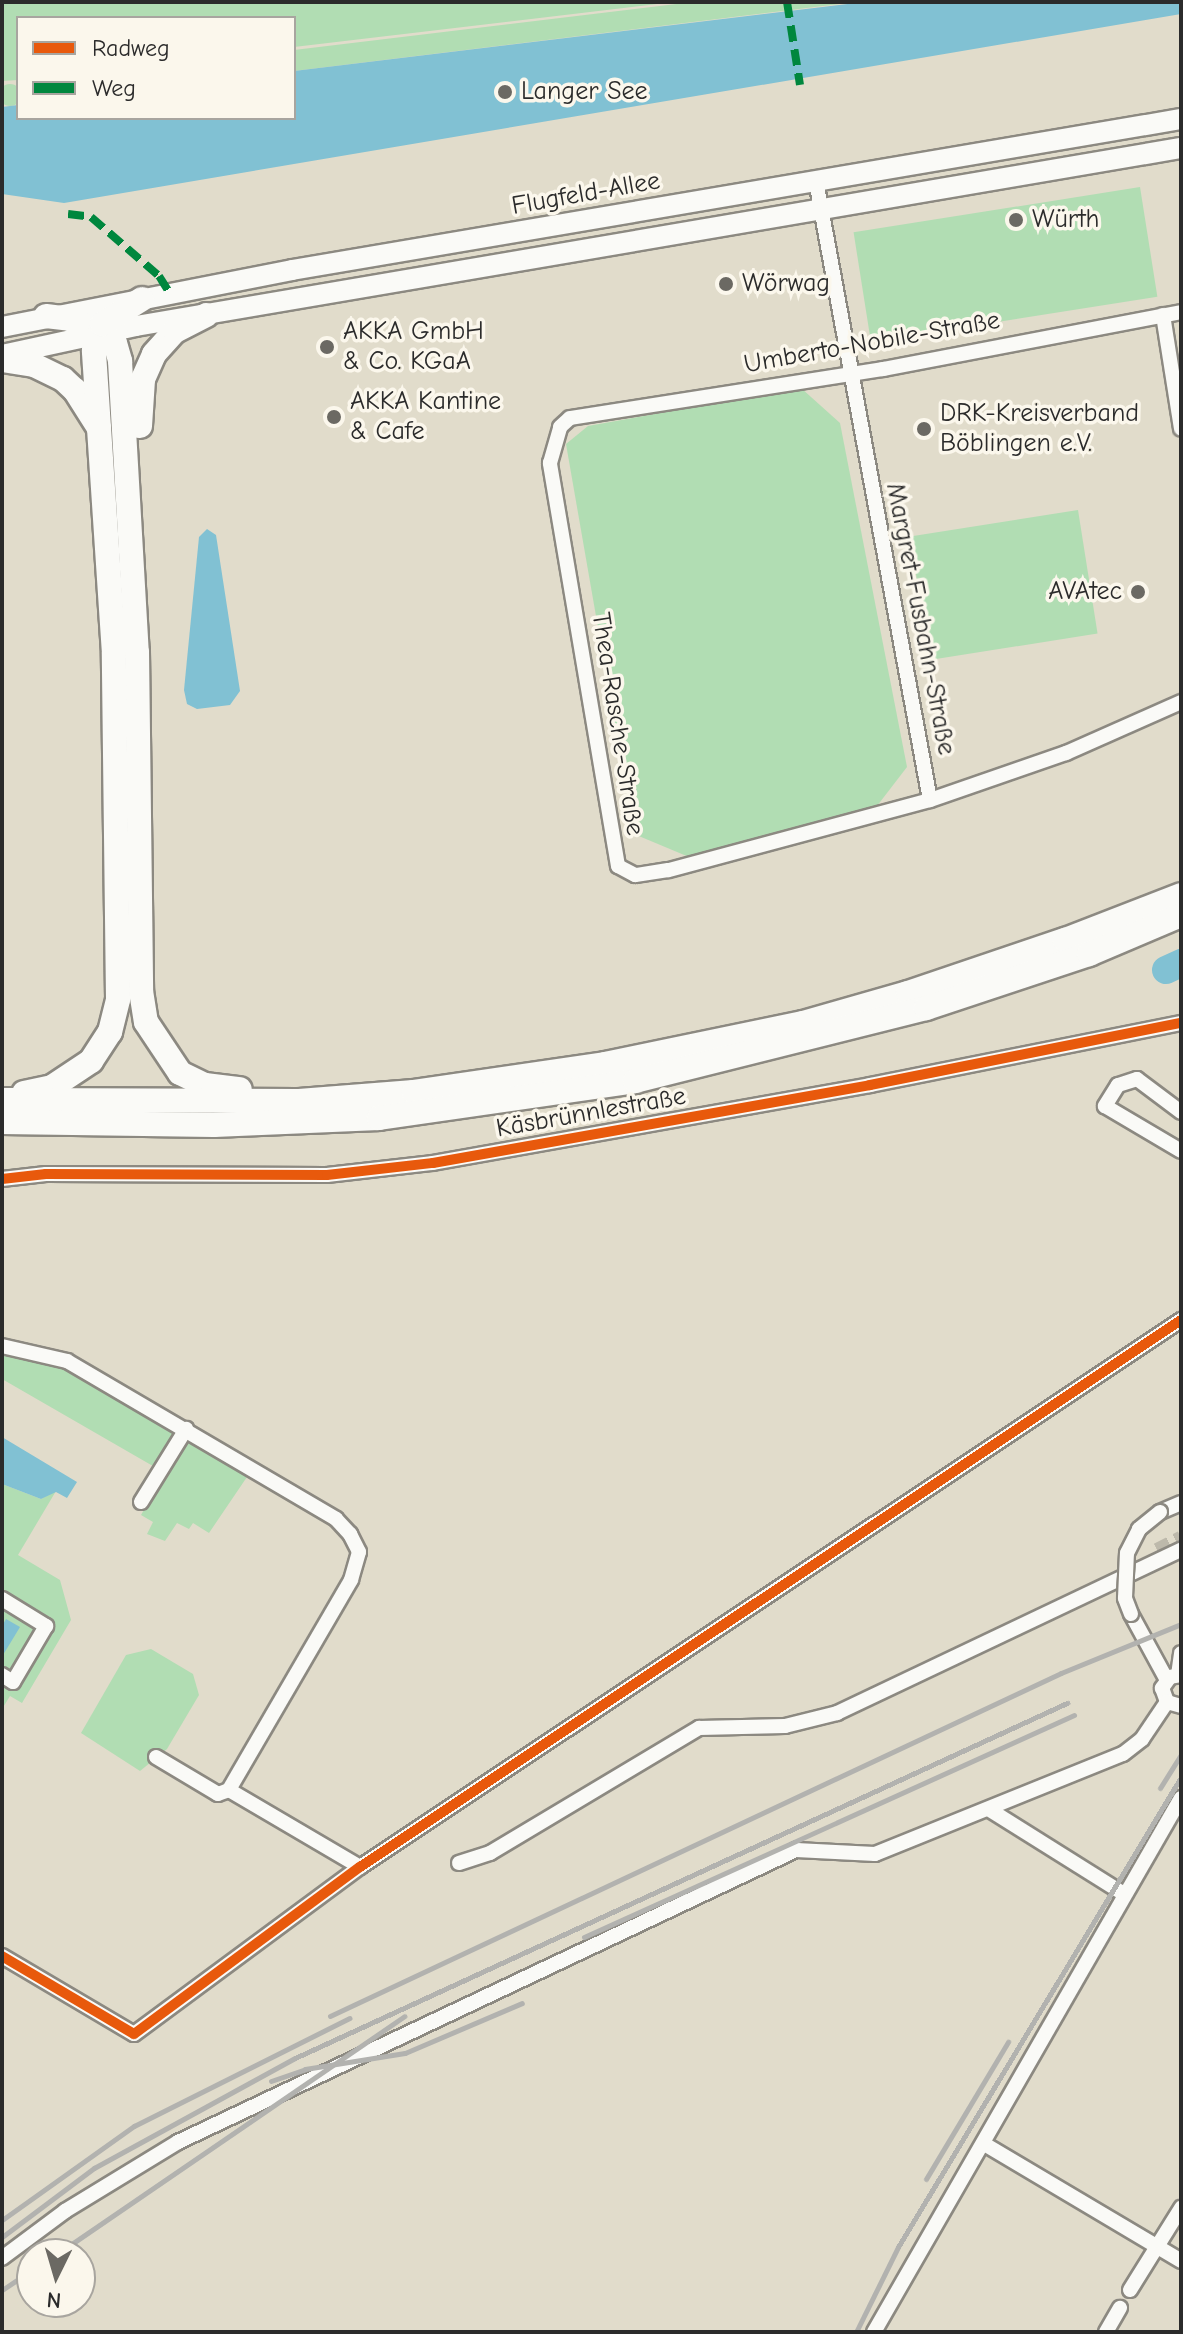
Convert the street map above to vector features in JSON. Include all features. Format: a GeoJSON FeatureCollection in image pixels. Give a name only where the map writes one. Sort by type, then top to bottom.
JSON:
{"type":"FeatureCollection","features":[{"type":"Feature","properties":{"kind":"highway"},"geometry":{"type":"LineString","coordinates":[[2,1098],[52,1087],[91,1061],[110,1032],[118,999],[114,654],[103,435],[94,360],[98,334],[111,314],[142,299]]}},
{"type":"Feature","properties":{"kind":"highway"},"geometry":{"type":"LineString","coordinates":[[206,315],[163,343],[143,379],[137,652],[141,991],[155,1041],[180,1073],[220,1089],[414,1092]]}},
{"type":"Feature","properties":{"kind":"highway"},"geometry":{"type":"LineString","coordinates":[[46,316],[70,319],[115,343],[122,372],[137,652]]}},
{"type":"Feature","properties":{"kind":"highway"},"geometry":{"type":"LineString","coordinates":[[2,358],[34,365],[63,379],[75,390],[103,435]]}},
{"type":"Feature","properties":{"kind":"highway"},"geometry":{"type":"LineString","coordinates":[[2,1098],[214,1103],[414,1092],[673,1052],[803,1023],[1014,958],[1181,895]]}},
{"type":"Feature","properties":{"kind":"highway"},"geometry":{"type":"LineString","coordinates":[[2,1123],[214,1125],[366,1119],[635,1081],[926,1008],[1089,954],[1181,915]]}},
{"type":"Feature","properties":{"kind":"main road","name":"Flugfeld-Allee"},"geometry":{"type":"LineString","coordinates":[[2,327],[142,299],[1181,119]]}},
{"type":"Feature","properties":{"kind":"main road"},"geometry":{"type":"LineString","coordinates":[[2,358],[98,334],[1181,148]]}},
{"type":"Feature","properties":{"kind":"main road"},"geometry":{"type":"LineString","coordinates":[[907,166],[902,183],[913,193]]}},
{"type":"Feature","properties":{"kind":"main road"},"geometry":{"type":"LineString","coordinates":[[741,194],[752,203],[748,222]]}},
{"type":"Feature","properties":{"kind":"street","name":"Margret-Fusbahn-Straße"},"geometry":{"type":"LineString","coordinates":[[816,181],[930,800],[1066,753],[1181,702]]}},
{"type":"Feature","properties":{"kind":"street","name":"Umberto-Nobile-Straße"},"geometry":{"type":"LineString","coordinates":[[570,418],[852,373],[1181,312]]}},
{"type":"Feature","properties":{"kind":"street"},"geometry":{"type":"LineString","coordinates":[[1163,315],[1181,429]]}},
{"type":"Feature","properties":{"kind":"street","name":"Thea-Rasche-Straße"},"geometry":{"type":"LineString","coordinates":[[570,418],[551,445],[550,463],[618,866],[635,875],[668,870],[930,800]]}},
{"type":"Feature","properties":{"kind":"street","name":"Käsbrünnlestraße"},"geometry":{"type":"LineString","coordinates":[[2,1179],[46,1174],[327,1175],[433,1163],[838,1091],[1181,1023]]}},
{"type":"Feature","properties":{"kind":"street"},"geometry":{"type":"LineString","coordinates":[[1181,1112],[1137,1079],[1118,1085],[1105,1106],[1181,1151]]}},
{"type":"Feature","properties":{"kind":"street"},"geometry":{"type":"LineString","coordinates":[[2,1956],[134,2034],[360,1867],[1181,1320]]}},
{"type":"Feature","properties":{"kind":"street"},"geometry":{"type":"LineString","coordinates":[[2,1346],[67,1361],[186,1429],[336,1519],[359,1552],[351,1580],[229,1790],[218,1794],[156,1757]]}},
{"type":"Feature","properties":{"kind":"street"},"geometry":{"type":"LineString","coordinates":[[141,1502],[186,1429]]}},
{"type":"Feature","properties":{"kind":"street"},"geometry":{"type":"LineString","coordinates":[[1175,1677],[1131,1614],[1125,1598],[1127,1553],[1139,1529],[1160,1512],[1181,1503]]}},
{"type":"Feature","properties":{"kind":"street"},"geometry":{"type":"LineString","coordinates":[[459,1863],[490,1853],[699,1728],[805,1724],[1181,1550]]}},
{"type":"Feature","properties":{"kind":"street"},"geometry":{"type":"LineString","coordinates":[[2,1599],[46,1626],[13,1682],[2,1675]]}},
{"type":"Feature","properties":{"kind":"street"},"geometry":{"type":"LineString","coordinates":[[2,2258],[65,2211],[178,2142],[796,1850],[875,1854],[1123,1754],[1142,1739],[1174,1704],[1162,1688],[1175,1677],[1181,1653]]}},
{"type":"Feature","properties":{"kind":"street"},"geometry":{"type":"LineString","coordinates":[[904,1691],[912,1675]]}},
{"type":"Feature","properties":{"kind":"street"},"geometry":{"type":"LineString","coordinates":[[229,1790],[360,1867]]}},
{"type":"Feature","properties":{"kind":"street"},"geometry":{"type":"LineString","coordinates":[[874,2332],[986,2145],[999,2109],[1181,1798]]}},
{"type":"Feature","properties":{"kind":"street"},"geometry":{"type":"LineString","coordinates":[[990,1810],[1124,1894]]}},
{"type":"Feature","properties":{"kind":"street"},"geometry":{"type":"LineString","coordinates":[[986,2145],[1181,2261]]}},
{"type":"Feature","properties":{"kind":"street"},"geometry":{"type":"LineString","coordinates":[[1130,2290],[1181,2208]]}},
{"type":"Feature","properties":{"kind":"street"},"geometry":{"type":"LineString","coordinates":[[1106,2332],[1120,2308]]}},
{"type":"Feature","properties":{"kind":"green space"},"geometry":{"type":"Polygon","coordinates":[[[2,2],[674,2],[296,47],[296,16],[16,16],[16,80],[2,81],[2,2]]]}},
{"type":"Feature","properties":{"kind":"green space"},"geometry":{"type":"Polygon","coordinates":[[[693,2],[856,2],[296,71],[296,50],[693,2]]]}},
{"type":"Feature","properties":{"kind":"green space"},"geometry":{"type":"Polygon","coordinates":[[[6,85],[14,85],[16,103],[6,105],[0,99],[0,91],[6,85]]]}},
{"type":"Feature","properties":{"kind":"green space"},"geometry":{"type":"Polygon","coordinates":[[[1140,187],[1157,297],[871,342],[854,232],[1140,187]]]}},
{"type":"Feature","properties":{"kind":"green space"},"geometry":{"type":"Polygon","coordinates":[[[801,388],[840,423],[907,767],[877,806],[689,857],[634,834],[566,444],[588,426],[801,388]]]}},
{"type":"Feature","properties":{"kind":"green space"},"geometry":{"type":"Polygon","coordinates":[[[1078,510],[1098,633],[930,660],[910,537],[1078,510]]]}},
{"type":"Feature","properties":{"kind":"green space"},"geometry":{"type":"Polygon","coordinates":[[[13,1353],[54,1362],[249,1474],[209,1533],[193,1523],[189,1529],[177,1523],[165,1541],[147,1534],[153,1522],[141,1515],[165,1473],[2,1379],[2,1354],[13,1353]]]}},
{"type":"Feature","properties":{"kind":"green space"},"geometry":{"type":"Polygon","coordinates":[[[2,1484],[41,1499],[56,1491],[18,1555],[60,1580],[71,1620],[22,1703],[10,1696],[2,1709],[2,1484]]]}},
{"type":"Feature","properties":{"kind":"green space"},"geometry":{"type":"Polygon","coordinates":[[[151,1649],[193,1674],[199,1695],[167,1749],[140,1771],[81,1733],[126,1655],[151,1649]]]}},
{"type":"Feature","properties":{"kind":"water","name":"Langer See"},"geometry":{"type":"Polygon","coordinates":[[[864,2],[1181,2],[1181,14],[64,203],[2,194],[2,107],[16,105],[16,120],[296,120],[296,71],[864,2]]]}},
{"type":"Feature","properties":{"kind":"water"},"geometry":{"type":"Polygon","coordinates":[[[207,529],[216,535],[240,691],[230,705],[197,709],[187,704],[184,690],[199,537],[207,529]]]}},
{"type":"Feature","properties":{"kind":"water"},"geometry":{"type":"Polygon","coordinates":[[[2,1437],[77,1482],[67,1498],[56,1492],[41,1499],[2,1484],[2,1437]]]}},
{"type":"Feature","properties":{"kind":"water"},"geometry":{"type":"Polygon","coordinates":[[[6,1619],[20,1627],[3,1655],[2,1626],[6,1619]]]}},
{"type":"Feature","properties":{"kind":"waterway"},"geometry":{"type":"LineString","coordinates":[[1166,970],[1181,963]]}},
{"type":"Feature","properties":{"kind":"tunnel"},"geometry":{"type":"LineString","coordinates":[[1157,1550],[1181,1538]]}},
{"type":"Feature","properties":{"kind":"railway"},"geometry":{"type":"LineString","coordinates":[[330,2016],[1061,1673],[1181,1624]]}},
{"type":"Feature","properties":{"kind":"railway"},"geometry":{"type":"LineString","coordinates":[[2,2237],[94,2168],[295,2058],[1067,1703]]}},
{"type":"Feature","properties":{"kind":"railway"},"geometry":{"type":"LineString","coordinates":[[584,1937],[1074,1715]]}},
{"type":"Feature","properties":{"kind":"railway"},"geometry":{"type":"LineString","coordinates":[[1160,1788],[1181,1754]]}},
{"type":"Feature","properties":{"kind":"railway"},"geometry":{"type":"LineString","coordinates":[[856,2332],[898,2247],[1181,1777]]}},
{"type":"Feature","properties":{"kind":"railway"},"geometry":{"type":"LineString","coordinates":[[271,2081],[305,2069],[405,2053],[522,2003]]}},
{"type":"Feature","properties":{"kind":"railway"},"geometry":{"type":"LineString","coordinates":[[80,2238],[404,2016]]}},
{"type":"Feature","properties":{"kind":"railway"},"geometry":{"type":"LineString","coordinates":[[2,2220],[134,2126],[350,2018]]}},
{"type":"Feature","properties":{"kind":"railway"},"geometry":{"type":"LineString","coordinates":[[926,2179],[1008,2042]]}},
{"type":"Feature","properties":{"kind":"railway"},"geometry":{"type":"LineString","coordinates":[[2,2290],[16,2281]]}},
{"type":"Feature","properties":{"kind":"marked path"},"geometry":{"type":"LineString","coordinates":[[787,2],[800,85]]}},
{"type":"Feature","properties":{"kind":"marked path"},"geometry":{"type":"LineString","coordinates":[[68,214],[91,217],[159,276],[171,295]]}},
{"type":"Feature","properties":{"kind":"cycle path"},"geometry":{"type":"LineString","coordinates":[[2,1179],[46,1174],[327,1175],[433,1163],[870,1085],[1181,1023]]}},
{"type":"Feature","properties":{"kind":"cycle path"},"geometry":{"type":"LineString","coordinates":[[2,1956],[134,2034],[360,1867],[1181,1320]]}},
{"type":"Feature","properties":{"kind":"place","name":"Langer See"},"geometry":{"type":"Point","coordinates":[505,92]}},
{"type":"Feature","properties":{"kind":"place","name":"Würth"},"geometry":{"type":"Point","coordinates":[1016,220]}},
{"type":"Feature","properties":{"kind":"place","name":"Wörwag"},"geometry":{"type":"Point","coordinates":[726,284]}},
{"type":"Feature","properties":{"kind":"place","name":"AKKA GmbH & Co. KGaA"},"geometry":{"type":"Point","coordinates":[327,347]}},
{"type":"Feature","properties":{"kind":"place","name":"AKKA Kantine & Cafe"},"geometry":{"type":"Point","coordinates":[334,417]}},
{"type":"Feature","properties":{"kind":"place","name":"DRK-Kreisverband Böblingen e.V."},"geometry":{"type":"Point","coordinates":[924,429]}},
{"type":"Feature","properties":{"kind":"place","name":"AVAtec"},"geometry":{"type":"Point","coordinates":[1138,592]}}]}
